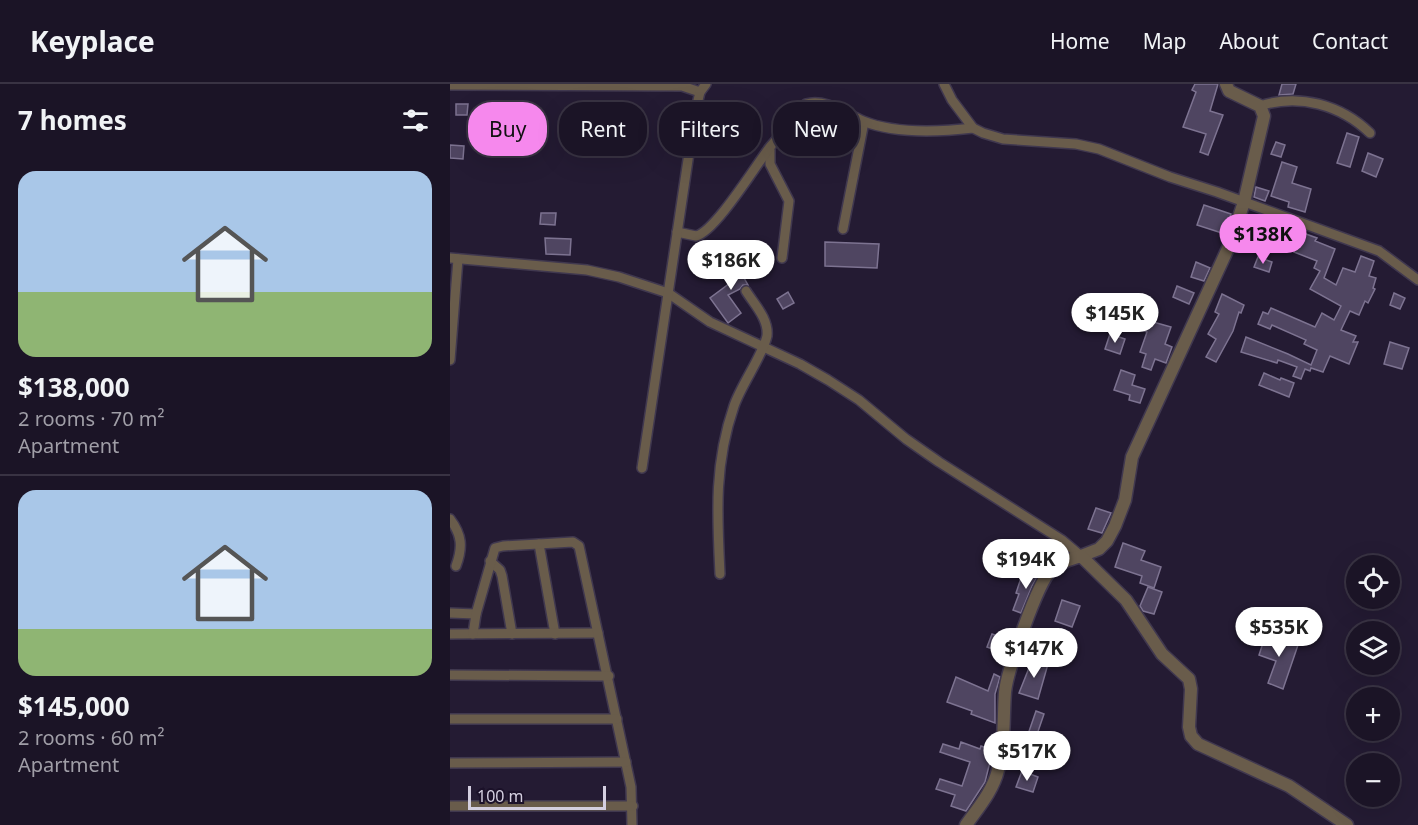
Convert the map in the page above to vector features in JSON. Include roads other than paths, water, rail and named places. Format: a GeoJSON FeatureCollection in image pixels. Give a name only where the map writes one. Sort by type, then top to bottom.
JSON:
{"type":"FeatureCollection","features":[{"type":"Feature","properties":{"kind":"street"},"geometry":{"type":"LineString","coordinates":[[944,84],[952,100],[973,128],[983,133],[1003,139],[1076,144],[1099,149],[1170,177],[1379,251],[1418,280]]}},
{"type":"Feature","properties":{"kind":"street"},"geometry":{"type":"LineString","coordinates":[[1226,84],[1229,91],[1260,106],[1280,101],[1319,103],[1358,121],[1370,133]]}},
{"type":"Feature","properties":{"kind":"street"},"geometry":{"type":"LineString","coordinates":[[450,85],[701,86],[642,468]]}},
{"type":"Feature","properties":{"kind":"street"},"geometry":{"type":"LineString","coordinates":[[677,232],[701,235],[727,206],[806,104],[826,105],[864,122],[909,130],[973,128]]}},
{"type":"Feature","properties":{"kind":"street"},"geometry":{"type":"LineString","coordinates":[[966,825],[988,793],[998,771],[1004,740],[1008,675],[1041,589],[1051,569],[1099,549],[1107,541],[1115,526],[1125,500],[1132,457],[1230,244],[1244,202],[1263,124],[1264,116],[1260,106]]}},
{"type":"Feature","properties":{"kind":"street"},"geometry":{"type":"LineString","coordinates":[[843,229],[864,122]]}},
{"type":"Feature","properties":{"kind":"street"},"geometry":{"type":"LineString","coordinates":[[770,148],[770,164],[789,201],[782,258]]}},
{"type":"Feature","properties":{"kind":"street"},"geometry":{"type":"LineString","coordinates":[[450,360],[454,258],[587,270],[619,277],[668,293],[710,322],[763,346],[828,380],[859,400],[906,439],[1062,540],[1126,600],[1162,654],[1189,679],[1191,689],[1189,727],[1191,736],[1198,744],[1289,786],[1347,825]]}},
{"type":"Feature","properties":{"kind":"street"},"geometry":{"type":"LineString","coordinates":[[720,574],[718,520],[720,456],[734,406],[767,333],[764,319],[746,291]]}},
{"type":"Feature","properties":{"kind":"street"},"geometry":{"type":"LineString","coordinates":[[450,519],[462,543],[456,566]]}},
{"type":"Feature","properties":{"kind":"street"},"geometry":{"type":"LineString","coordinates":[[473,634],[476,614],[494,550],[573,542],[579,546],[626,762],[633,806],[632,825]]}},
{"type":"Feature","properties":{"kind":"street"},"geometry":{"type":"LineString","coordinates":[[539,544],[555,634]]}},
{"type":"Feature","properties":{"kind":"street"},"geometry":{"type":"LineString","coordinates":[[490,561],[500,570],[502,576],[513,634]]}},
{"type":"Feature","properties":{"kind":"street"},"geometry":{"type":"LineString","coordinates":[[450,613],[476,614]]}},
{"type":"Feature","properties":{"kind":"street"},"geometry":{"type":"LineString","coordinates":[[450,634],[598,633]]}},
{"type":"Feature","properties":{"kind":"street"},"geometry":{"type":"LineString","coordinates":[[450,675],[609,676]]}},
{"type":"Feature","properties":{"kind":"street"},"geometry":{"type":"LineString","coordinates":[[450,719],[617,719]]}},
{"type":"Feature","properties":{"kind":"street"},"geometry":{"type":"LineString","coordinates":[[450,763],[626,762]]}},
{"type":"Feature","properties":{"kind":"street"},"geometry":{"type":"LineString","coordinates":[[450,806],[633,806]]}}]}
